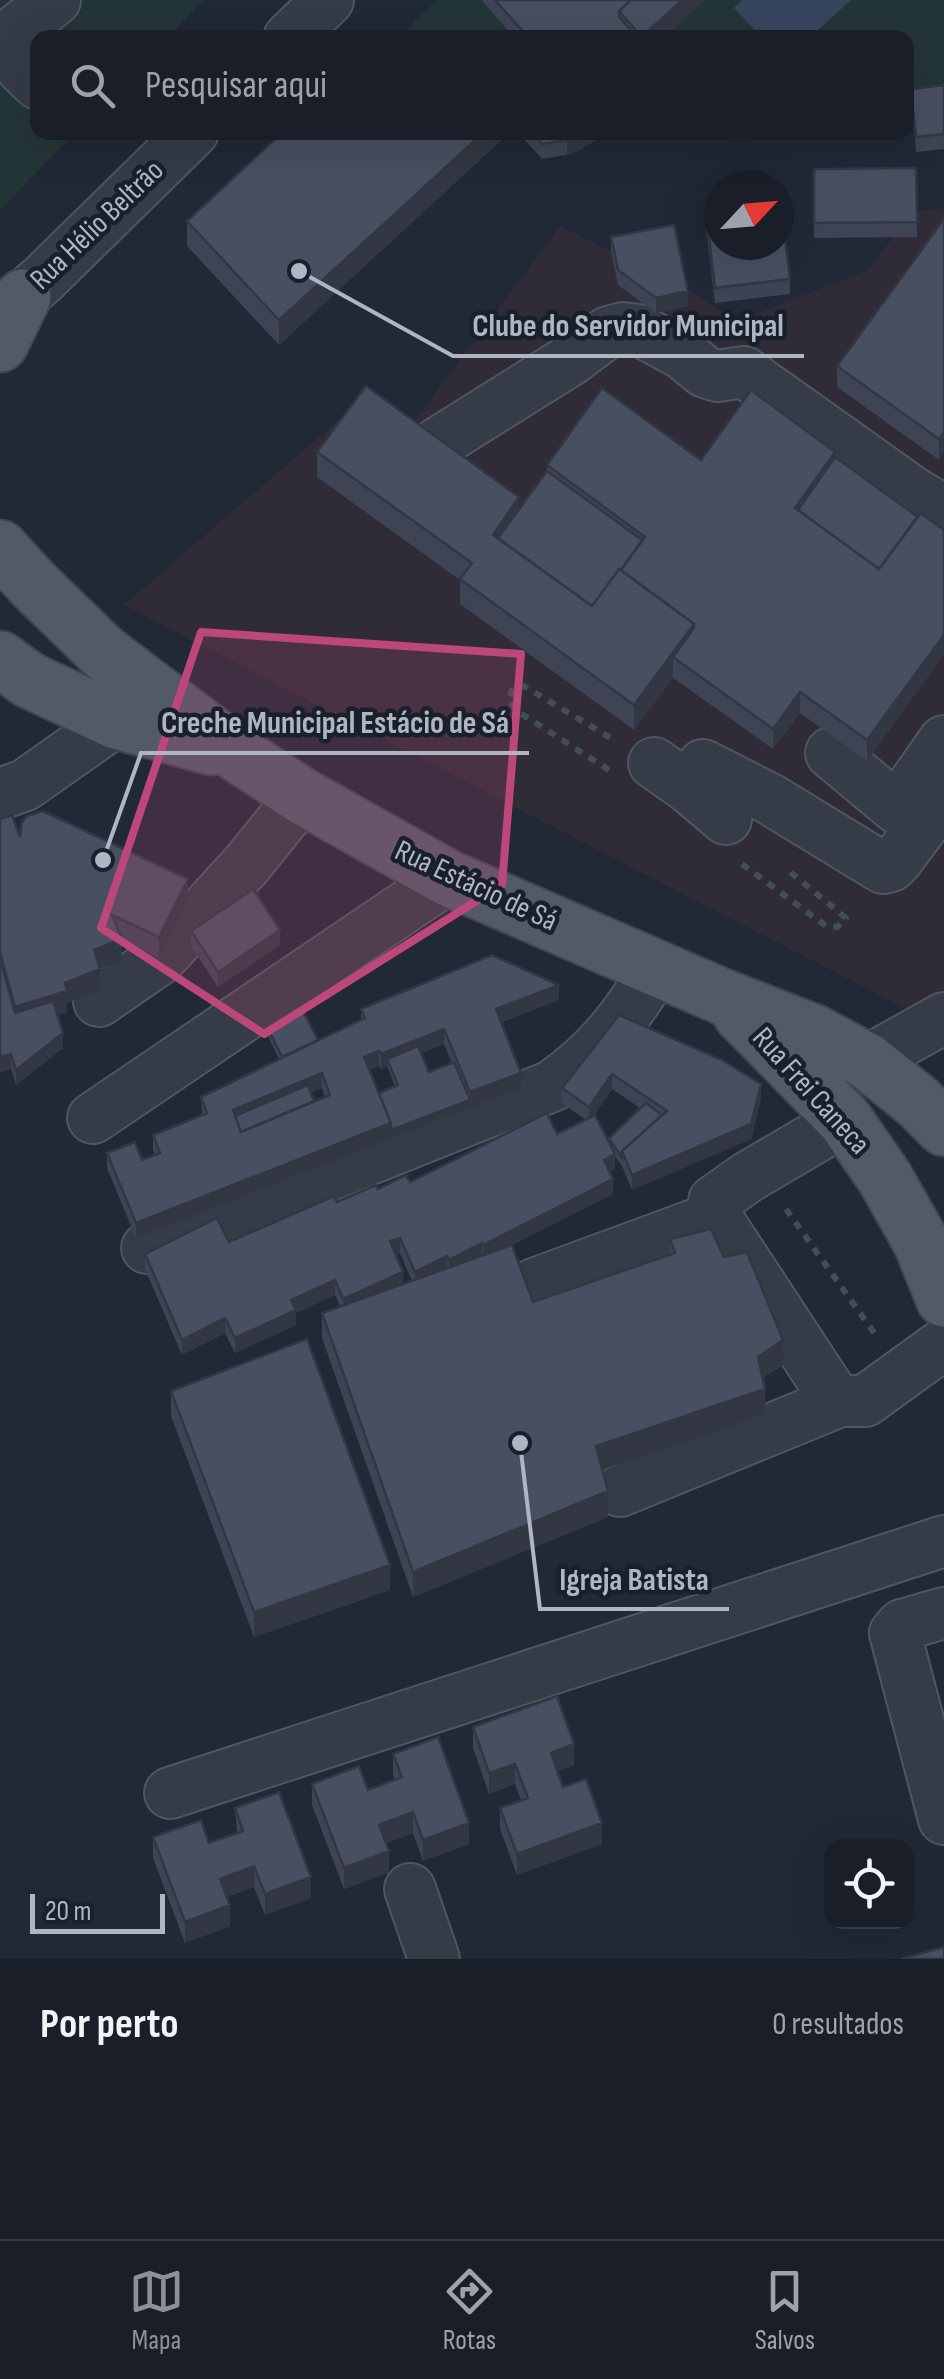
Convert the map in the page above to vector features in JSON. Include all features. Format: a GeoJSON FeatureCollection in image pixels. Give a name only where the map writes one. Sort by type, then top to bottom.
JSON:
{"type":"FeatureCollection","features":[{"type":"Feature","properties":{"kind":"main road","name":"Rua Estácio de Sá"},"geometry":{"type":"LineString","coordinates":[[0,548],[103,652],[302,796],[448,878],[815,1033],[867,1061],[944,1128]]}},
{"type":"Feature","properties":{"kind":"main road","name":"Rua Estácio de Sá"},"geometry":{"type":"LineString","coordinates":[[0,659],[29,680],[116,721],[239,754]]}},
{"type":"Feature","properties":{"kind":"main road","name":"Rua Frei Caneca"},"geometry":{"type":"LineString","coordinates":[[724,997],[846,1120],[921,1242],[944,1299]]}},
{"type":"Feature","properties":{"kind":"street"},"geometry":{"type":"LineString","coordinates":[[30,76],[13,58],[6,38],[55,0]]}},
{"type":"Feature","properties":{"kind":"street"},"geometry":{"type":"LineString","coordinates":[[297,30],[328,0]]}},
{"type":"Feature","properties":{"kind":"street","name":"Rua Hélio Beltrão"},"geometry":{"type":"LineString","coordinates":[[8,319],[184,140]]}},
{"type":"Feature","properties":{"kind":"street"},"geometry":{"type":"LineString","coordinates":[[438,443],[608,332],[638,330],[682,354],[704,372],[717,376],[744,372],[944,511]]}},
{"type":"Feature","properties":{"kind":"street"},"geometry":{"type":"LineString","coordinates":[[0,794],[25,785],[116,721]]}},
{"type":"Feature","properties":{"kind":"street"},"geometry":{"type":"LineString","coordinates":[[831,754],[897,808],[944,740]]}},
{"type":"Feature","properties":{"kind":"street"},"geometry":{"type":"LineString","coordinates":[[672,775],[703,765],[770,798],[883,868],[897,860],[944,797]]}},
{"type":"Feature","properties":{"kind":"street"},"geometry":{"type":"LineString","coordinates":[[672,775],[726,819]]}},
{"type":"Feature","properties":{"kind":"street"},"geometry":{"type":"LineString","coordinates":[[99,1001],[160,960],[302,796]]}},
{"type":"Feature","properties":{"kind":"street"},"geometry":{"type":"LineString","coordinates":[[93,1118],[448,878]]}},
{"type":"Feature","properties":{"kind":"street"},"geometry":{"type":"LineString","coordinates":[[147,1248],[552,1086],[592,1055],[626,1017],[656,968]]}},
{"type":"Feature","properties":{"kind":"street"},"geometry":{"type":"LineString","coordinates":[[867,1061],[944,1018]]}},
{"type":"Feature","properties":{"kind":"street"},"geometry":{"type":"LineString","coordinates":[[840,1401],[832,1394],[798,1315],[716,1217],[714,1202],[846,1120]]}},
{"type":"Feature","properties":{"kind":"street"},"geometry":{"type":"LineString","coordinates":[[534,1284],[716,1217]]}},
{"type":"Feature","properties":{"kind":"street"},"geometry":{"type":"LineString","coordinates":[[620,1491],[840,1401],[864,1401],[944,1344]]}},
{"type":"Feature","properties":{"kind":"street"},"geometry":{"type":"LineString","coordinates":[[170,1793],[944,1542]]}},
{"type":"Feature","properties":{"kind":"street"},"geometry":{"type":"LineString","coordinates":[[944,1613],[902,1625],[895,1633],[944,1819]]}},
{"type":"Feature","properties":{"kind":"street"},"geometry":{"type":"LineString","coordinates":[[410,1889],[434,1959]]}},
{"type":"Feature","properties":{"kind":"path"},"geometry":{"type":"LineString","coordinates":[[550,703],[672,775]]}},
{"type":"Feature","properties":{"kind":"path"},"geometry":{"type":"LineString","coordinates":[[759,1171],[903,1374]]}},
{"type":"Feature","properties":{"kind":"highlighted area"},"geometry":{"type":"Polygon","coordinates":[[[201,632],[521,654],[502,885],[264,1034],[101,928],[201,632]]]}},
{"type":"Feature","properties":{"kind":"shaded area"},"geometry":{"type":"Polygon","coordinates":[[[0,0],[204,0],[174,30],[30,30],[30,140],[68,140],[0,210],[0,0]]]}},
{"type":"Feature","properties":{"kind":"shaded area"},"geometry":{"type":"Polygon","coordinates":[[[437,0],[944,0],[944,107],[914,110],[914,30],[405,30],[437,0]]]}},
{"type":"Feature","properties":{"kind":"shaded area"},"geometry":{"type":"Polygon","coordinates":[[[944,209],[944,1022],[937,1025],[124,605],[370,393],[412,424],[560,226],[692,292],[737,321],[869,270],[911,212],[944,209]]]}},
{"type":"Feature","properties":{"kind":"water"},"geometry":{"type":"Polygon","coordinates":[[[742,0],[851,0],[818,30],[754,30],[734,8],[742,0]]]}},
{"type":"Feature","properties":{"kind":"building"},"geometry":{"type":"Polygon","coordinates":[[[495,0],[631,0],[619,11],[619,17],[631,30],[522,30],[495,0]]]}},
{"type":"Feature","properties":{"kind":"building"},"geometry":{"type":"Polygon","coordinates":[[[631,0],[682,0],[650,30],[636,30],[619,11],[631,0]]]}},
{"type":"Feature","properties":{"kind":"building"},"geometry":{"type":"Polygon","coordinates":[[[944,85],[944,134],[916,137],[914,89],[944,85]]]}},
{"type":"Feature","properties":{"kind":"building"},"geometry":{"type":"Polygon","coordinates":[[[274,140],[475,140],[279,320],[187,221],[274,140]]]}},
{"type":"Feature","properties":{"kind":"building"},"geometry":{"type":"Polygon","coordinates":[[[916,168],[917,222],[814,223],[814,169],[916,168]]]}},
{"type":"Feature","properties":{"kind":"building"},"geometry":{"type":"Polygon","coordinates":[[[944,219],[944,432],[939,439],[837,366],[944,219]]]}},
{"type":"Feature","properties":{"kind":"building"},"geometry":{"type":"Polygon","coordinates":[[[674,225],[688,291],[656,298],[618,270],[611,237],[674,225]]]}},
{"type":"Feature","properties":{"kind":"building"},"geometry":{"type":"Polygon","coordinates":[[[712,260],[788,260],[790,279],[715,288],[712,260]]]}},
{"type":"Feature","properties":{"kind":"building"},"geometry":{"type":"Polygon","coordinates":[[[366,386],[519,497],[493,535],[592,606],[619,569],[694,624],[634,705],[460,579],[472,563],[317,452],[366,386]]]}},
{"type":"Feature","properties":{"kind":"building"},"geometry":{"type":"Polygon","coordinates":[[[602,388],[701,460],[751,390],[835,452],[795,508],[879,569],[920,513],[944,530],[944,635],[867,740],[800,692],[773,729],[673,657],[694,624],[621,570],[645,537],[547,465],[602,388]]]}},
{"type":"Feature","properties":{"kind":"building"},"geometry":{"type":"Polygon","coordinates":[[[835,457],[918,517],[879,569],[798,510],[835,457]]]}},
{"type":"Feature","properties":{"kind":"building"},"geometry":{"type":"Polygon","coordinates":[[[547,471],[642,540],[592,606],[498,538],[547,471]]]}},
{"type":"Feature","properties":{"kind":"building"},"geometry":{"type":"Polygon","coordinates":[[[43,811],[188,879],[159,937],[112,915],[122,939],[94,950],[100,969],[65,983],[67,991],[15,1007],[0,952],[0,819],[12,815],[20,837],[27,816],[43,811]]]}},
{"type":"Feature","properties":{"kind":"building"},"geometry":{"type":"Polygon","coordinates":[[[253,889],[280,930],[218,972],[191,931],[253,889]]]}},
{"type":"Feature","properties":{"kind":"building"},"geometry":{"type":"Polygon","coordinates":[[[492,955],[559,985],[496,1009],[521,1073],[470,1092],[444,1029],[381,1054],[379,1051],[364,1057],[391,1123],[136,1223],[107,1153],[135,1142],[142,1160],[160,1153],[153,1135],[207,1113],[201,1097],[365,1018],[361,1009],[492,955]],[[322,1073],[233,1110],[241,1132],[330,1095],[322,1073]]]}},
{"type":"Feature","properties":{"kind":"building"},"geometry":{"type":"Polygon","coordinates":[[[0,958],[15,1013],[53,1001],[63,1033],[16,1070],[11,1054],[0,1057],[0,958]]]}},
{"type":"Feature","properties":{"kind":"building"},"geometry":{"type":"Polygon","coordinates":[[[303,1011],[318,1040],[282,1057],[268,1029],[303,1011]]]}},
{"type":"Feature","properties":{"kind":"building"},"geometry":{"type":"Polygon","coordinates":[[[619,1015],[722,1060],[761,1084],[751,1124],[632,1175],[622,1151],[667,1111],[612,1074],[589,1107],[562,1088],[619,1015]]]}},
{"type":"Feature","properties":{"kind":"building"},"geometry":{"type":"Polygon","coordinates":[[[418,1046],[429,1072],[454,1062],[470,1100],[391,1130],[379,1093],[398,1085],[387,1059],[418,1046]]]}},
{"type":"Feature","properties":{"kind":"building"},"geometry":{"type":"Polygon","coordinates":[[[308,1085],[314,1101],[241,1132],[235,1116],[308,1085]]]}},
{"type":"Feature","properties":{"kind":"building"},"geometry":{"type":"Polygon","coordinates":[[[646,1103],[662,1115],[622,1151],[622,1158],[609,1138],[646,1103]]]}},
{"type":"Feature","properties":{"kind":"building"},"geometry":{"type":"Polygon","coordinates":[[[547,1113],[557,1134],[595,1115],[615,1154],[604,1160],[613,1179],[483,1245],[449,1260],[447,1256],[415,1272],[400,1238],[390,1241],[403,1272],[343,1299],[335,1280],[291,1300],[296,1310],[235,1338],[225,1318],[182,1340],[145,1254],[217,1218],[229,1242],[334,1196],[337,1202],[406,1175],[410,1182],[547,1113]]]}},
{"type":"Feature","properties":{"kind":"building"},"geometry":{"type":"Polygon","coordinates":[[[711,1229],[724,1257],[747,1252],[783,1340],[758,1357],[765,1389],[596,1446],[608,1491],[413,1572],[322,1313],[512,1245],[533,1302],[675,1253],[670,1239],[711,1229]]]}},
{"type":"Feature","properties":{"kind":"building"},"geometry":{"type":"Polygon","coordinates":[[[307,1339],[390,1565],[254,1612],[171,1391],[307,1339]]]}},
{"type":"Feature","properties":{"kind":"building"},"geometry":{"type":"Polygon","coordinates":[[[557,1696],[574,1744],[551,1753],[563,1787],[586,1779],[602,1823],[517,1854],[500,1808],[528,1798],[515,1764],[489,1773],[473,1727],[557,1696]]]}},
{"type":"Feature","properties":{"kind":"building"},"geometry":{"type":"Polygon","coordinates":[[[438,1737],[469,1823],[423,1840],[413,1812],[379,1825],[389,1851],[344,1868],[312,1784],[359,1766],[368,1790],[402,1777],[393,1754],[438,1737]]]}},
{"type":"Feature","properties":{"kind":"building"},"geometry":{"type":"Polygon","coordinates":[[[279,1792],[311,1877],[265,1894],[254,1866],[220,1879],[230,1905],[185,1922],[153,1837],[201,1820],[209,1843],[243,1831],[235,1808],[279,1792]]]}},
{"type":"Feature","properties":{"kind":"building"},"geometry":{"type":"Polygon","coordinates":[[[944,1947],[944,1959],[901,1959],[944,1947]]]}},
{"type":"Feature","properties":{"kind":"place","name":"Clube do Servidor Municipal"},"geometry":{"type":"Point","coordinates":[299,271]}},
{"type":"Feature","properties":{"kind":"place","name":"Creche Municipal Estácio de Sá"},"geometry":{"type":"Point","coordinates":[103,860]}},
{"type":"Feature","properties":{"kind":"place","name":"Igreja Batista"},"geometry":{"type":"Point","coordinates":[520,1443]}}]}
